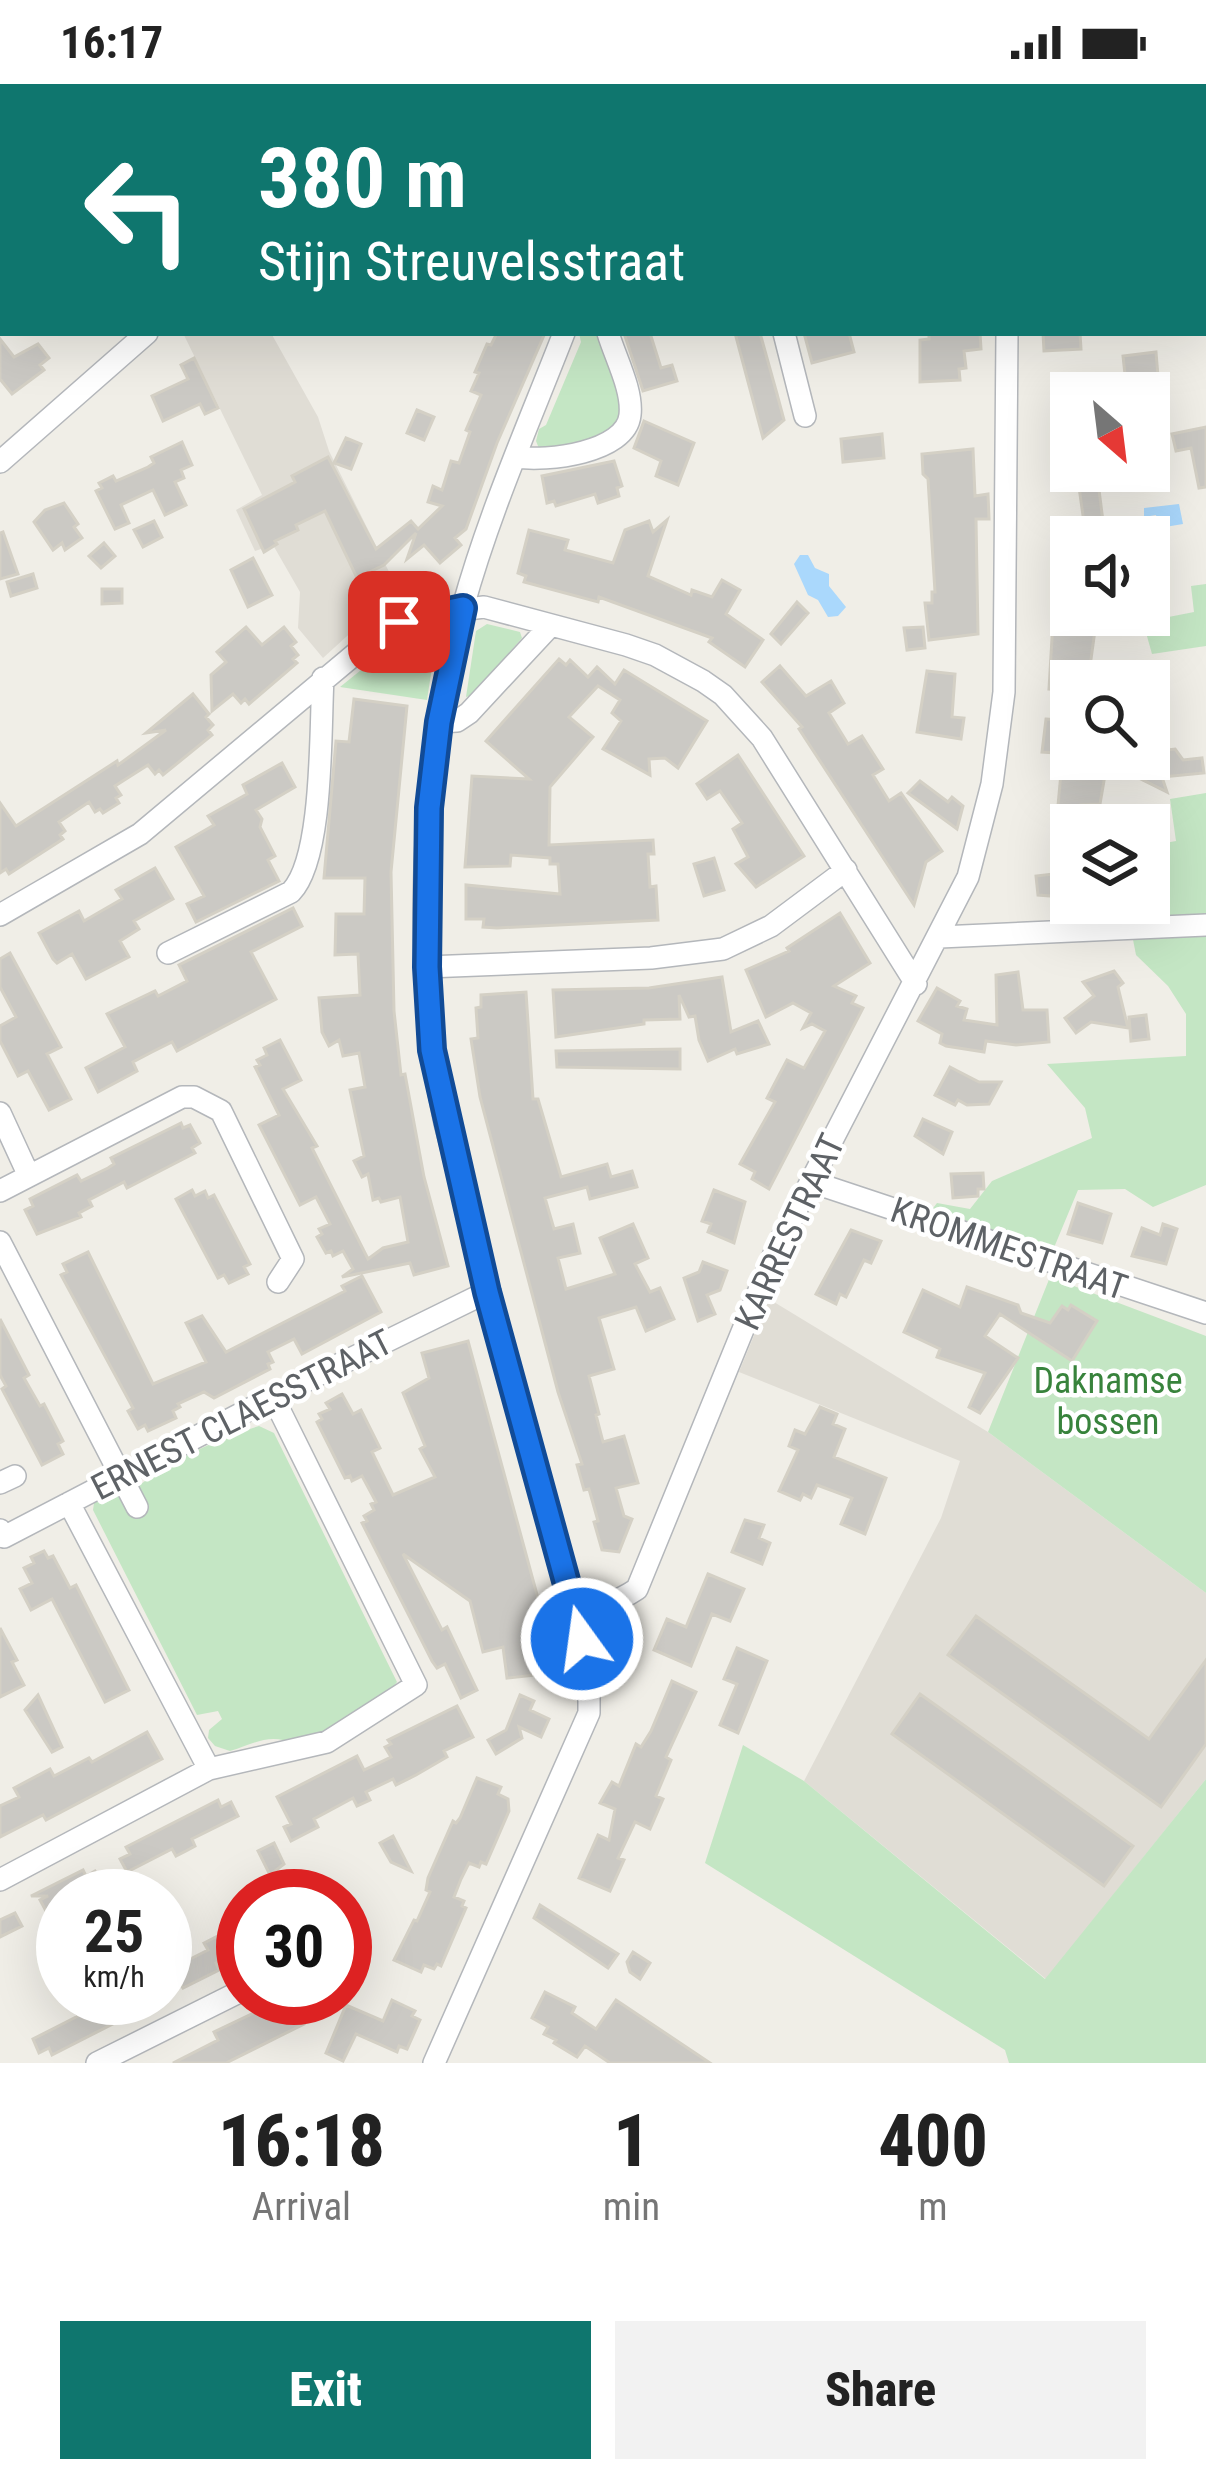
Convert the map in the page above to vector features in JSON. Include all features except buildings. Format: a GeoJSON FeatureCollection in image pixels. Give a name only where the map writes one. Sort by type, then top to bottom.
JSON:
{"type":"FeatureCollection","features":[{"type":"Feature","properties":{"kind":"street"},"geometry":{"type":"LineString","coordinates":[[0,463],[144,336]]}},
{"type":"Feature","properties":{"kind":"street"},"geometry":{"type":"LineString","coordinates":[[434,2063],[589,1713],[590,1670],[487,1292],[438,1087],[427,967],[429,808],[439,722],[463,608],[563,336]]}},
{"type":"Feature","properties":{"kind":"street"},"geometry":{"type":"LineString","coordinates":[[515,457],[560,456],[620,436],[629,423],[631,408],[609,336]]}},
{"type":"Feature","properties":{"kind":"street"},"geometry":{"type":"LineString","coordinates":[[785,336],[805,416]]}},
{"type":"Feature","properties":{"kind":"street","name":"KARRESTRAAT"},"geometry":{"type":"LineString","coordinates":[[574,1608],[596,1608],[637,1589],[776,1249],[968,878],[992,784],[1004,692],[1007,336]]}},
{"type":"Feature","properties":{"kind":"street"},"geometry":{"type":"LineString","coordinates":[[0,915],[140,834],[323,678],[399,622],[484,607],[655,655],[724,695],[772,752],[916,984]]}},
{"type":"Feature","properties":{"kind":"street"},"geometry":{"type":"LineString","coordinates":[[439,722],[457,721],[469,713],[550,626]]}},
{"type":"Feature","properties":{"kind":"street"},"geometry":{"type":"LineString","coordinates":[[168,953],[291,892],[302,880],[313,844],[323,678]]}},
{"type":"Feature","properties":{"kind":"street"},"geometry":{"type":"LineString","coordinates":[[427,967],[651,958],[723,949],[771,926],[846,870]]}},
{"type":"Feature","properties":{"kind":"street"},"geometry":{"type":"LineString","coordinates":[[940,938],[1206,925]]}},
{"type":"Feature","properties":{"kind":"street"},"geometry":{"type":"LineString","coordinates":[[0,1190],[182,1097],[194,1097],[221,1112],[293,1259],[278,1282]]}},
{"type":"Feature","properties":{"kind":"street"},"geometry":{"type":"LineString","coordinates":[[0,1113],[29,1175]]}},
{"type":"Feature","properties":{"kind":"street","name":"KROMMESTRAAT"},"geometry":{"type":"LineString","coordinates":[[812,1182],[1206,1313]]}},
{"type":"Feature","properties":{"kind":"street"},"geometry":{"type":"LineString","coordinates":[[0,1242],[137,1508]]}},
{"type":"Feature","properties":{"kind":"street","name":"ERNEST CLAESSTRAAT"},"geometry":{"type":"LineString","coordinates":[[0,1530],[4,1538],[487,1292]]}},
{"type":"Feature","properties":{"kind":"street"},"geometry":{"type":"LineString","coordinates":[[0,1880],[209,1769],[327,1742],[416,1685],[273,1397]]}},
{"type":"Feature","properties":{"kind":"street"},"geometry":{"type":"LineString","coordinates":[[69,1503],[209,1769]]}},
{"type":"Feature","properties":{"kind":"street"},"geometry":{"type":"LineString","coordinates":[[97,2063],[216,2004]]}},
{"type":"Feature","properties":{"kind":"shaded area"},"geometry":{"type":"Polygon","coordinates":[[[184,336],[273,336],[318,417],[329,451],[407,608],[369,616],[323,658],[298,628],[300,592],[273,545],[255,551],[236,510],[262,495],[184,336]]]}},
{"type":"Feature","properties":{"kind":"shaded area"},"geometry":{"type":"Polygon","coordinates":[[[769,1299],[988,1432],[1206,1593],[1206,1779],[1046,1979],[804,1781],[941,1518],[960,1461],[739,1372],[769,1299]]]}},
{"type":"Feature","properties":{"kind":"green space"},"geometry":{"type":"Polygon","coordinates":[[[580,336],[602,336],[626,412],[610,436],[540,451],[539,429],[546,425],[580,336]]]}},
{"type":"Feature","properties":{"kind":"green space"},"geometry":{"type":"Polygon","coordinates":[[[1206,584],[1206,646],[1152,654],[1147,636],[1170,636],[1170,617],[1194,612],[1191,586],[1206,584]]]}},
{"type":"Feature","properties":{"kind":"green space"},"geometry":{"type":"Polygon","coordinates":[[[487,624],[520,632],[522,638],[473,695],[466,697],[476,631],[487,624]]]}},
{"type":"Feature","properties":{"kind":"green space"},"geometry":{"type":"Polygon","coordinates":[[[392,645],[435,648],[427,700],[340,687],[392,645]]]}},
{"type":"Feature","properties":{"kind":"green space"},"geometry":{"type":"Polygon","coordinates":[[[1206,793],[1206,1185],[1153,1207],[1125,1189],[1078,1190],[1053,1250],[930,1212],[937,1203],[970,1209],[992,1181],[1092,1138],[1085,1108],[1047,1064],[1186,1056],[1186,1014],[1168,986],[1136,955],[1130,924],[1170,924],[1170,842],[1176,841],[1170,799],[1206,793]]]}},
{"type":"Feature","properties":{"kind":"green space","name":"Daknamse bossen"},"geometry":{"type":"Polygon","coordinates":[[[1050,1277],[1206,1336],[1206,1593],[988,1432],[1050,1277]]]}},
{"type":"Feature","properties":{"kind":"green space"},"geometry":{"type":"Polygon","coordinates":[[[259,1426],[274,1433],[397,1682],[364,1712],[322,1734],[295,1744],[270,1739],[230,1751],[208,1738],[209,1730],[222,1719],[218,1711],[197,1715],[93,1510],[94,1503],[111,1494],[124,1498],[187,1455],[259,1426]]]}},
{"type":"Feature","properties":{"kind":"green space"},"geometry":{"type":"Polygon","coordinates":[[[743,1745],[804,1781],[1045,1979],[1206,1779],[1206,2063],[1009,2063],[1005,2050],[705,1863],[743,1745]]]}},
{"type":"Feature","properties":{"kind":"water"},"geometry":{"type":"Polygon","coordinates":[[[1179,504],[1183,524],[1170,526],[1170,516],[1144,516],[1144,508],[1179,504]]]}},
{"type":"Feature","properties":{"kind":"water"},"geometry":{"type":"Polygon","coordinates":[[[800,555],[808,555],[815,568],[829,574],[829,586],[846,607],[838,616],[828,617],[818,600],[808,595],[794,564],[800,555]]]}},
{"type":"Feature","properties":{"kind":"route"},"geometry":{"type":"LineString","coordinates":[[399,622],[463,608],[439,722],[429,808],[427,967],[432,1050],[487,1292],[582,1639]]}}]}
